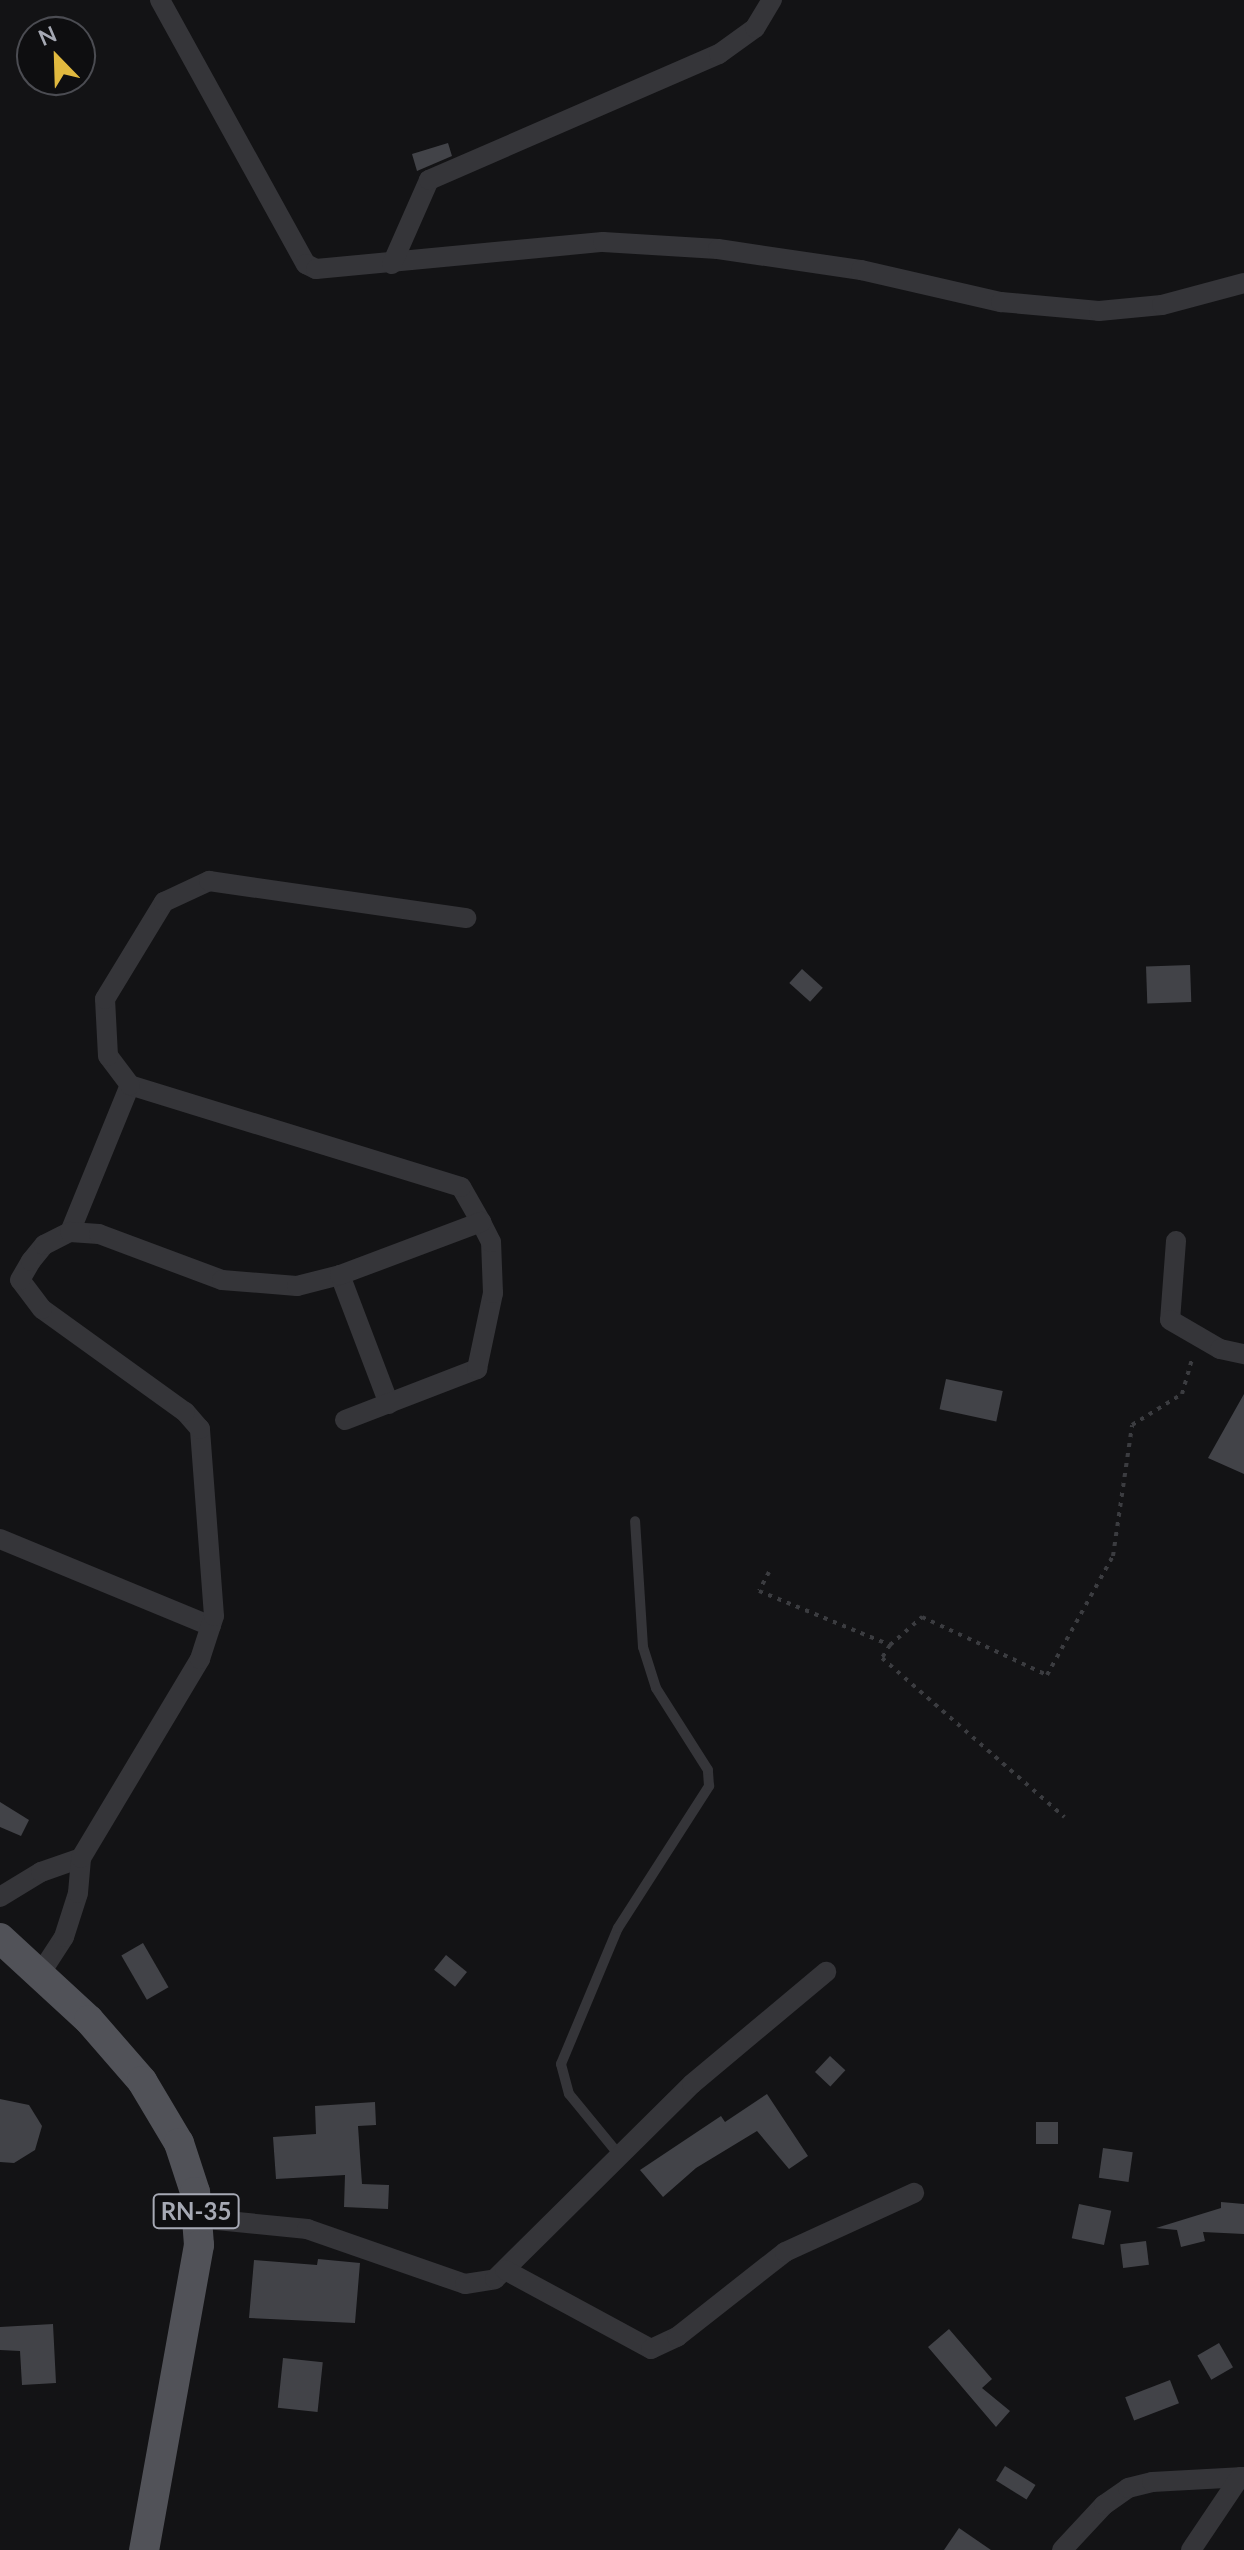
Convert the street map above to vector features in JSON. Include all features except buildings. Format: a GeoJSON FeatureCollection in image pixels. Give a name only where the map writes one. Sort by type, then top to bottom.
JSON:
{"type":"FeatureCollection","features":[{"type":"Feature","properties":{"kind":"main road","name":"RN-35"},"geometry":{"type":"LineString","coordinates":[[0,1938],[40,1974],[142,2081],[179,2143],[195,2192],[199,2245],[144,2550]]}},
{"type":"Feature","properties":{"kind":"street"},"geometry":{"type":"LineString","coordinates":[[160,0],[306,264],[331,270],[603,242],[718,249],[861,270],[1001,302],[1099,311],[1162,305],[1244,283]]}},
{"type":"Feature","properties":{"kind":"street"},"geometry":{"type":"LineString","coordinates":[[392,264],[429,180],[719,54],[755,28],[772,0]]}},
{"type":"Feature","properties":{"kind":"street"},"geometry":{"type":"LineString","coordinates":[[345,1420],[477,1369],[493,1293],[491,1242],[481,1222],[461,1187],[130,1085],[108,1056],[105,999],[164,902],[188,887],[238,881],[466,918]]}},
{"type":"Feature","properties":{"kind":"street"},"geometry":{"type":"LineString","coordinates":[[70,1232],[130,1085]]}},
{"type":"Feature","properties":{"kind":"street"},"geometry":{"type":"LineString","coordinates":[[40,1974],[64,1937],[78,1893],[81,1858],[200,1659],[211,1626],[200,1429],[185,1412],[42,1309],[20,1280],[44,1245],[70,1232],[99,1234],[222,1280],[297,1286],[340,1275],[481,1222]]}},
{"type":"Feature","properties":{"kind":"street"},"geometry":{"type":"LineString","coordinates":[[1176,1241],[1170,1320],[1199,1336],[1244,1354]]}},
{"type":"Feature","properties":{"kind":"street"},"geometry":{"type":"LineString","coordinates":[[340,1275],[389,1404]]}},
{"type":"Feature","properties":{"kind":"street"},"geometry":{"type":"LineString","coordinates":[[0,1539],[211,1626]]}},
{"type":"Feature","properties":{"kind":"street"},"geometry":{"type":"LineString","coordinates":[[0,1897],[41,1872],[81,1858]]}},
{"type":"Feature","properties":{"kind":"street"},"geometry":{"type":"LineString","coordinates":[[197,2218],[307,2229],[465,2284],[495,2279],[538,2232],[621,2157],[692,2084],[826,1972]]}},
{"type":"Feature","properties":{"kind":"street"},"geometry":{"type":"LineString","coordinates":[[505,2270],[651,2349],[677,2337],[785,2252],[914,2193]]}},
{"type":"Feature","properties":{"kind":"street"},"geometry":{"type":"LineString","coordinates":[[1062,2550],[1104,2505],[1128,2488],[1242,2477]]}},
{"type":"Feature","properties":{"kind":"street"},"geometry":{"type":"LineString","coordinates":[[1191,2550],[1242,2477]]}},
{"type":"Feature","properties":{"kind":"lane"},"geometry":{"type":"LineString","coordinates":[[621,2157],[569,2094],[561,2064],[618,1928],[709,1786],[708,1770],[656,1688],[643,1647],[635,1521]]}},
{"type":"Feature","properties":{"kind":"path"},"geometry":{"type":"LineString","coordinates":[[1064,1817],[882,1658],[890,1645],[922,1617],[1047,1675],[1113,1556],[1132,1425],[1182,1394],[1199,1336]]}},
{"type":"Feature","properties":{"kind":"path"},"geometry":{"type":"LineString","coordinates":[[769,1572],[759,1591],[890,1645]]}}]}
